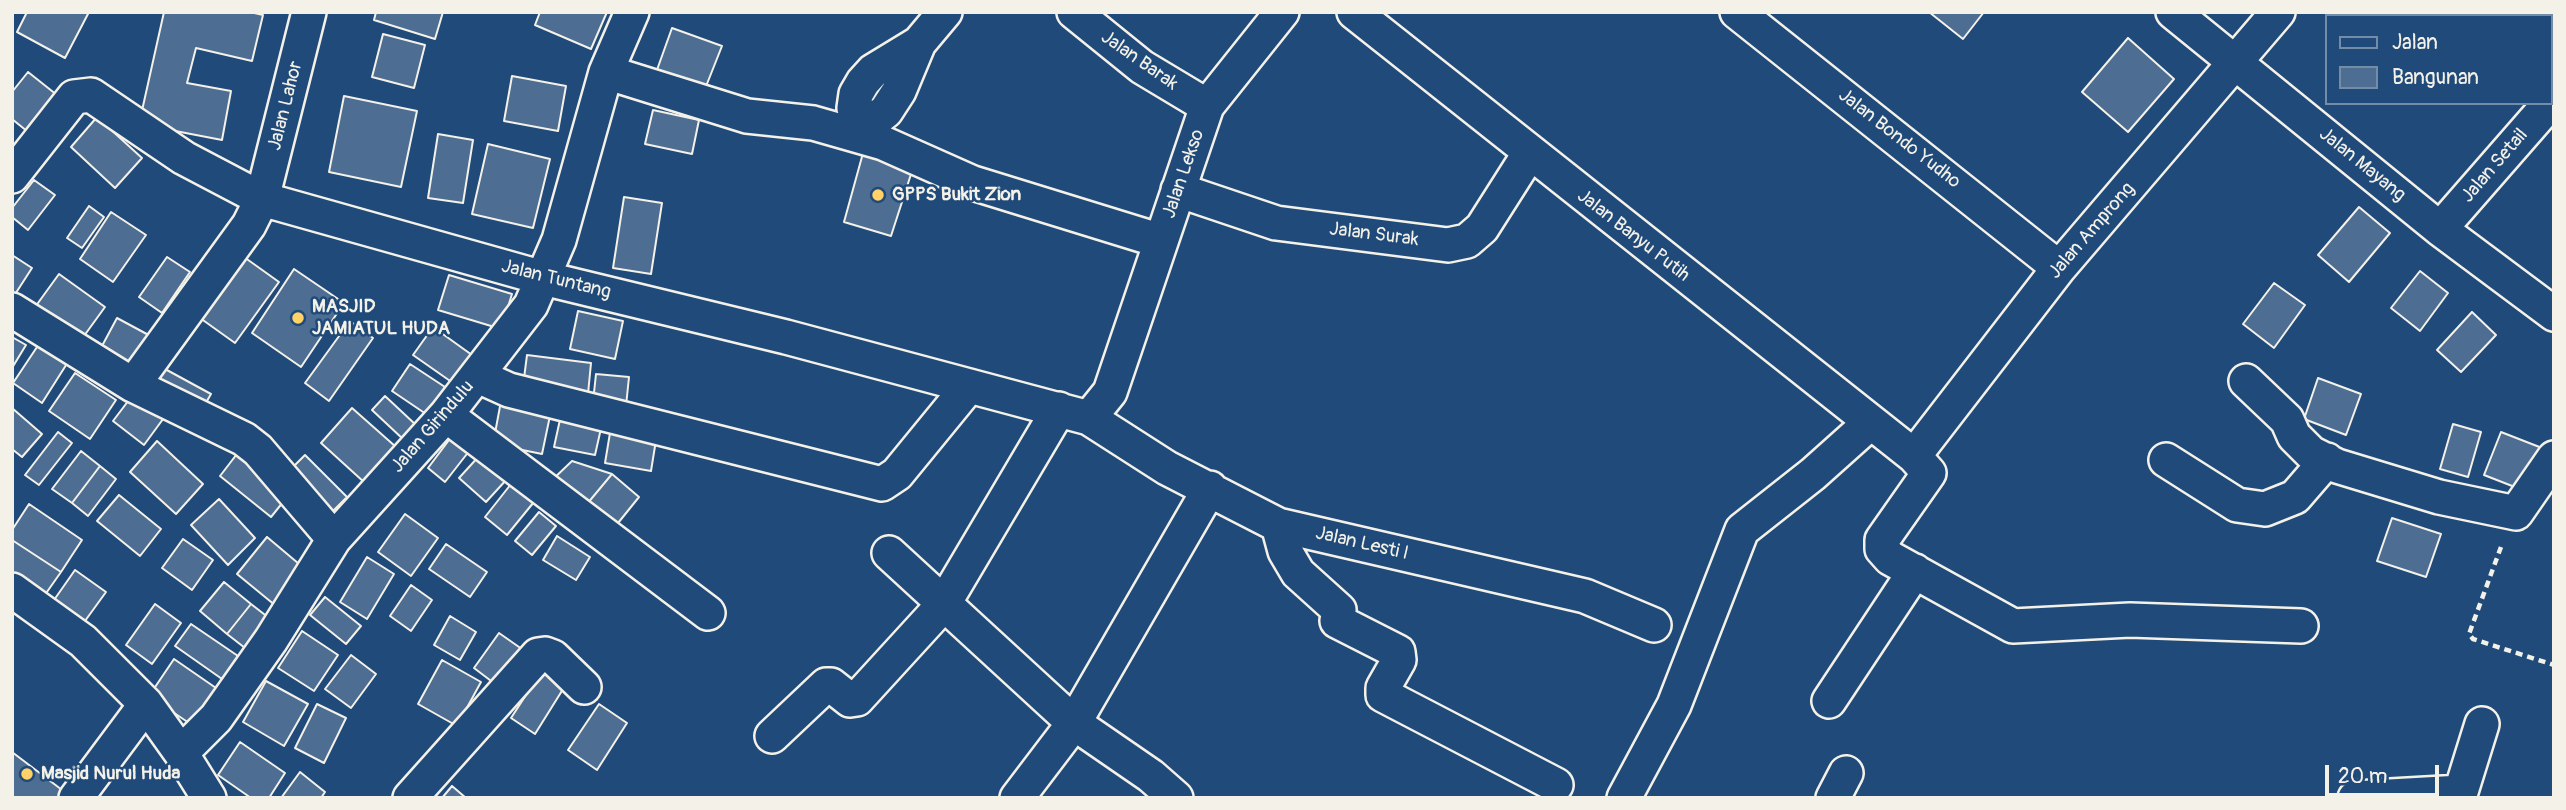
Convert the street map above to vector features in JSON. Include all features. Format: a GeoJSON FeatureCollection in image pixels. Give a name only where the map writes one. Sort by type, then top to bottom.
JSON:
{"type":"FeatureCollection","features":[{"type":"Feature","properties":{"kind":"street","name":"Jalan Girindulu"},"geometry":{"type":"LineString","coordinates":[[181,752],[216,718],[271,640],[334,539],[446,415],[531,305],[559,240],[606,72],[632,12]]}},
{"type":"Feature","properties":{"kind":"street"},"geometry":{"type":"LineString","coordinates":[[853,125],[856,94],[863,82],[873,71],[919,43],[945,12]]}},
{"type":"Feature","properties":{"kind":"street","name":"Jalan Barak"},"geometry":{"type":"LineString","coordinates":[[1074,12],[1142,67],[1207,106]]}},
{"type":"Feature","properties":{"kind":"street","name":"Jalan Lekso"},"geometry":{"type":"LineString","coordinates":[[1074,414],[1110,392],[1207,106],[1282,12]]}},
{"type":"Feature","properties":{"kind":"street","name":"Jalan Banyu Putih"},"geometry":{"type":"LineString","coordinates":[[1354,12],[1914,456]]}},
{"type":"Feature","properties":{"kind":"street","name":"Jalan Bondo Yudho"},"geometry":{"type":"LineString","coordinates":[[1737,12],[2059,268]]}},
{"type":"Feature","properties":{"kind":"street","name":"Jalan Mayang"},"geometry":{"type":"LineString","coordinates":[[2173,12],[2440,229],[2554,314]]}},
{"type":"Feature","properties":{"kind":"street","name":"Jalan Amprong"},"geometry":{"type":"LineString","coordinates":[[1914,456],[2059,268],[2278,12]]}},
{"type":"Feature","properties":{"kind":"street","name":"Jalan Lahor"},"geometry":{"type":"LineString","coordinates":[[133,386],[249,225],[262,199],[301,14]]}},
{"type":"Feature","properties":{"kind":"street"},"geometry":{"type":"LineString","coordinates":[[606,72],[747,116],[853,125],[883,143],[973,183],[1161,241]]}},
{"type":"Feature","properties":{"kind":"street","name":"Jalan Tuntang"},"geometry":{"type":"LineString","coordinates":[[12,176],[74,97],[82,94],[99,98],[184,158],[262,199],[543,278],[1074,414]]}},
{"type":"Feature","properties":{"kind":"street","name":"Jalan Setail"},"geometry":{"type":"LineString","coordinates":[[2440,229],[2548,105]]}},
{"type":"Feature","properties":{"kind":"street","name":"Jalan Surak"},"geometry":{"type":"LineString","coordinates":[[1178,190],[1276,223],[1448,245],[1467,241],[1482,228],[1529,153]]}},
{"type":"Feature","properties":{"kind":"street"},"geometry":{"type":"LineString","coordinates":[[12,310],[133,386],[244,439],[258,450],[334,539]]}},
{"type":"Feature","properties":{"kind":"street"},"geometry":{"type":"LineString","coordinates":[[478,376],[509,390],[882,484],[897,474],[968,386]]}},
{"type":"Feature","properties":{"kind":"street"},"geometry":{"type":"LineString","coordinates":[[2246,381],[2287,420],[2306,450],[2327,460],[2439,497],[2516,513],[2554,458]]}},
{"type":"Feature","properties":{"kind":"street"},"geometry":{"type":"LineString","coordinates":[[772,736],[826,685],[831,685],[850,700],[857,699],[943,604],[1074,414]]}},
{"type":"Feature","properties":{"kind":"street","name":"Jalan Lesti I"},"geometry":{"type":"LineString","coordinates":[[1074,414],[1167,468],[1278,525],[1585,596],[1654,625]]}},
{"type":"Feature","properties":{"kind":"street"},"geometry":{"type":"LineString","coordinates":[[446,415],[708,614]]}},
{"type":"Feature","properties":{"kind":"street"},"geometry":{"type":"LineString","coordinates":[[1624,798],[1674,705],[1742,530],[1813,474],[1870,423]]}},
{"type":"Feature","properties":{"kind":"street"},"geometry":{"type":"LineString","coordinates":[[1914,456],[1928,471],[1928,476],[1881,544],[1884,554],[2013,626],[2130,620],[2301,626]]}},
{"type":"Feature","properties":{"kind":"street"},"geometry":{"type":"LineString","coordinates":[[2166,460],[2237,505],[2265,509],[2295,497],[2327,460]]}},
{"type":"Feature","properties":{"kind":"street"},"geometry":{"type":"LineString","coordinates":[[1017,798],[1074,723],[1210,488]]}},
{"type":"Feature","properties":{"kind":"street"},"geometry":{"type":"LineString","coordinates":[[1278,525],[1285,551],[1298,573],[1339,611],[1337,621],[1398,652],[1399,660],[1383,688],[1383,695],[1556,785]]}},
{"type":"Feature","properties":{"kind":"street"},"geometry":{"type":"LineString","coordinates":[[889,553],[1074,723],[1151,776],[1176,798]]}},
{"type":"Feature","properties":{"kind":"street"},"geometry":{"type":"LineString","coordinates":[[1829,701],[1915,571]]}},
{"type":"Feature","properties":{"kind":"street"},"geometry":{"type":"LineString","coordinates":[[12,590],[83,641],[146,704],[181,752],[209,798]]}},
{"type":"Feature","properties":{"kind":"street"},"geometry":{"type":"LineString","coordinates":[[410,798],[538,655],[553,657],[584,687]]}},
{"type":"Feature","properties":{"kind":"street"},"geometry":{"type":"LineString","coordinates":[[76,798],[146,704]]}},
{"type":"Feature","properties":{"kind":"street"},"geometry":{"type":"LineString","coordinates":[[2356,798],[2460,795],[2482,724]]}},
{"type":"Feature","properties":{"kind":"path"},"geometry":{"type":"LineString","coordinates":[[2516,513],[2469,634],[2473,639],[2554,665]]}},
{"type":"Feature","properties":{"kind":"building"},"geometry":{"type":"Polygon","coordinates":[[[27,12],[89,12],[65,58],[17,32],[27,12]]]}},
{"type":"Feature","properties":{"kind":"building"},"geometry":{"type":"Polygon","coordinates":[[[164,12],[250,12],[263,15],[252,61],[196,48],[187,83],[231,91],[222,140],[139,124],[164,12]]]}},
{"type":"Feature","properties":{"kind":"building"},"geometry":{"type":"Polygon","coordinates":[[[376,12],[443,12],[435,39],[374,20],[376,12]]]}},
{"type":"Feature","properties":{"kind":"building"},"geometry":{"type":"Polygon","coordinates":[[[540,12],[607,12],[591,49],[535,25],[540,12]]]}},
{"type":"Feature","properties":{"kind":"building"},"geometry":{"type":"Polygon","coordinates":[[[1929,12],[1984,12],[1963,39],[1929,12]]]}},
{"type":"Feature","properties":{"kind":"building"},"geometry":{"type":"Polygon","coordinates":[[[2481,12],[2483,14],[2420,14],[2481,12]]]}},
{"type":"Feature","properties":{"kind":"building"},"geometry":{"type":"Polygon","coordinates":[[[672,28],[722,46],[701,99],[653,81],[672,28]]]}},
{"type":"Feature","properties":{"kind":"building"},"geometry":{"type":"Polygon","coordinates":[[[383,34],[425,45],[414,88],[372,77],[383,34]]]}},
{"type":"Feature","properties":{"kind":"building"},"geometry":{"type":"Polygon","coordinates":[[[2128,38],[2174,79],[2128,132],[2082,92],[2128,38]]]}},
{"type":"Feature","properties":{"kind":"building"},"geometry":{"type":"Polygon","coordinates":[[[28,72],[62,99],[33,136],[12,119],[12,92],[28,72]]]}},
{"type":"Feature","properties":{"kind":"building"},"geometry":{"type":"Polygon","coordinates":[[[512,76],[566,86],[558,131],[504,121],[512,76]]]}},
{"type":"Feature","properties":{"kind":"building"},"geometry":{"type":"Polygon","coordinates":[[[344,96],[417,111],[401,187],[329,172],[344,96]]]}},
{"type":"Feature","properties":{"kind":"building"},"geometry":{"type":"Polygon","coordinates":[[[653,110],[699,120],[692,154],[645,144],[653,110]]]}},
{"type":"Feature","properties":{"kind":"building"},"geometry":{"type":"Polygon","coordinates":[[[97,117],[142,158],[115,188],[71,147],[97,117]]]}},
{"type":"Feature","properties":{"kind":"building"},"geometry":{"type":"Polygon","coordinates":[[[438,134],[473,140],[463,203],[428,198],[438,134]]]}},
{"type":"Feature","properties":{"kind":"building"},"geometry":{"type":"Polygon","coordinates":[[[488,144],[550,159],[533,228],[472,214],[488,144]]]}},
{"type":"Feature","properties":{"kind":"building","name":"GPPS Bukit Zion"},"geometry":{"type":"Polygon","coordinates":[[[863,153],[913,168],[891,236],[844,222],[863,153]]]}},
{"type":"Feature","properties":{"kind":"building"},"geometry":{"type":"Polygon","coordinates":[[[34,180],[55,195],[28,230],[12,217],[12,208],[34,180]]]}},
{"type":"Feature","properties":{"kind":"building"},"geometry":{"type":"Polygon","coordinates":[[[624,197],[662,203],[651,274],[613,268],[624,197]]]}},
{"type":"Feature","properties":{"kind":"building"},"geometry":{"type":"Polygon","coordinates":[[[89,206],[104,217],[82,248],[67,238],[89,206]]]}},
{"type":"Feature","properties":{"kind":"building"},"geometry":{"type":"Polygon","coordinates":[[[2359,207],[2390,233],[2349,282],[2318,255],[2359,207]]]}},
{"type":"Feature","properties":{"kind":"building"},"geometry":{"type":"Polygon","coordinates":[[[111,212],[146,235],[113,282],[80,259],[111,212]]]}},
{"type":"Feature","properties":{"kind":"building"},"geometry":{"type":"Polygon","coordinates":[[[237,252],[279,282],[235,343],[193,313],[237,252]]]}},
{"type":"Feature","properties":{"kind":"building"},"geometry":{"type":"Polygon","coordinates":[[[12,255],[32,268],[12,299],[12,255]]]}},
{"type":"Feature","properties":{"kind":"building"},"geometry":{"type":"Polygon","coordinates":[[[167,257],[190,272],[162,313],[139,297],[167,257]]]}},
{"type":"Feature","properties":{"kind":"building","name":"MASJID JAMIATUL HUDA"},"geometry":{"type":"Polygon","coordinates":[[[294,269],[344,303],[301,367],[252,333],[294,269]]]}},
{"type":"Feature","properties":{"kind":"building"},"geometry":{"type":"Polygon","coordinates":[[[2420,271],[2448,293],[2420,331],[2391,308],[2420,271]]]}},
{"type":"Feature","properties":{"kind":"building"},"geometry":{"type":"Polygon","coordinates":[[[59,274],[105,307],[76,347],[30,314],[59,274]]]}},
{"type":"Feature","properties":{"kind":"building"},"geometry":{"type":"Polygon","coordinates":[[[449,275],[512,294],[501,329],[438,310],[449,275]]]}},
{"type":"Feature","properties":{"kind":"building"},"geometry":{"type":"Polygon","coordinates":[[[2274,283],[2305,305],[2274,348],[2243,324],[2274,283]]]}},
{"type":"Feature","properties":{"kind":"building"},"geometry":{"type":"Polygon","coordinates":[[[578,311],[623,321],[615,359],[570,349],[578,311]]]}},
{"type":"Feature","properties":{"kind":"building"},"geometry":{"type":"Polygon","coordinates":[[[2472,312],[2496,335],[2461,372],[2437,350],[2472,312]]]}},
{"type":"Feature","properties":{"kind":"building"},"geometry":{"type":"Polygon","coordinates":[[[117,318],[156,339],[134,380],[95,359],[117,318]]]}},
{"type":"Feature","properties":{"kind":"building"},"geometry":{"type":"Polygon","coordinates":[[[350,321],[373,338],[329,401],[305,383],[350,321]]]}},
{"type":"Feature","properties":{"kind":"building"},"geometry":{"type":"Polygon","coordinates":[[[433,327],[472,355],[453,383],[413,355],[433,327]]]}},
{"type":"Feature","properties":{"kind":"building"},"geometry":{"type":"Polygon","coordinates":[[[12,337],[26,345],[12,368],[12,337]]]}},
{"type":"Feature","properties":{"kind":"building"},"geometry":{"type":"Polygon","coordinates":[[[39,344],[68,362],[42,403],[13,383],[39,344]]]}},
{"type":"Feature","properties":{"kind":"building"},"geometry":{"type":"Polygon","coordinates":[[[527,355],[591,363],[588,394],[523,386],[527,355]]]}},
{"type":"Feature","properties":{"kind":"building"},"geometry":{"type":"Polygon","coordinates":[[[154,363],[211,394],[200,413],[143,382],[154,363]]]}},
{"type":"Feature","properties":{"kind":"building"},"geometry":{"type":"Polygon","coordinates":[[[410,364],[445,387],[426,414],[392,391],[410,364]]]}},
{"type":"Feature","properties":{"kind":"building"},"geometry":{"type":"Polygon","coordinates":[[[75,373],[116,400],[90,439],[49,411],[75,373]]]}},
{"type":"Feature","properties":{"kind":"building"},"geometry":{"type":"Polygon","coordinates":[[[596,374],[629,377],[626,406],[593,402],[596,374]]]}},
{"type":"Feature","properties":{"kind":"building"},"geometry":{"type":"Polygon","coordinates":[[[2318,378],[2361,394],[2346,435],[2304,419],[2318,378]]]}},
{"type":"Feature","properties":{"kind":"building"},"geometry":{"type":"Polygon","coordinates":[[[135,392],[166,415],[144,445],[113,421],[135,392]]]}},
{"type":"Feature","properties":{"kind":"building"},"geometry":{"type":"Polygon","coordinates":[[[385,396],[416,425],[404,440],[372,410],[385,396]]]}},
{"type":"Feature","properties":{"kind":"building"},"geometry":{"type":"Polygon","coordinates":[[[501,401],[551,411],[542,454],[493,444],[501,401]]]}},
{"type":"Feature","properties":{"kind":"building"},"geometry":{"type":"Polygon","coordinates":[[[12,408],[42,434],[22,457],[12,449],[12,408]]]}},
{"type":"Feature","properties":{"kind":"building"},"geometry":{"type":"Polygon","coordinates":[[[352,408],[396,447],[365,483],[321,443],[352,408]]]}},
{"type":"Feature","properties":{"kind":"building"},"geometry":{"type":"Polygon","coordinates":[[[561,415],[602,424],[595,455],[554,447],[561,415]]]}},
{"type":"Feature","properties":{"kind":"building"},"geometry":{"type":"Polygon","coordinates":[[[2453,424],[2481,432],[2468,477],[2440,469],[2453,424]]]}},
{"type":"Feature","properties":{"kind":"building"},"geometry":{"type":"Polygon","coordinates":[[[58,432],[72,443],[39,485],[25,475],[58,432]]]}},
{"type":"Feature","properties":{"kind":"building"},"geometry":{"type":"Polygon","coordinates":[[[2501,432],[2542,448],[2525,491],[2484,475],[2501,432]]]}},
{"type":"Feature","properties":{"kind":"building"},"geometry":{"type":"Polygon","coordinates":[[[610,433],[656,440],[651,471],[605,463],[610,433]]]}},
{"type":"Feature","properties":{"kind":"building"},"geometry":{"type":"Polygon","coordinates":[[[452,436],[470,450],[445,482],[428,468],[452,436]]]}},
{"type":"Feature","properties":{"kind":"building"},"geometry":{"type":"Polygon","coordinates":[[[157,441],[203,484],[176,514],[130,472],[157,441]]]}},
{"type":"Feature","properties":{"kind":"building"},"geometry":{"type":"Polygon","coordinates":[[[240,450],[292,491],[271,517],[220,476],[240,450]]]}},
{"type":"Feature","properties":{"kind":"building"},"geometry":{"type":"Polygon","coordinates":[[[81,451],[100,466],[72,503],[52,489],[81,451]]]}},
{"type":"Feature","properties":{"kind":"building"},"geometry":{"type":"Polygon","coordinates":[[[305,455],[347,497],[329,515],[287,473],[305,455]]]}},
{"type":"Feature","properties":{"kind":"building"},"geometry":{"type":"Polygon","coordinates":[[[480,455],[507,479],[486,502],[459,478],[480,455]]]}},
{"type":"Feature","properties":{"kind":"building"},"geometry":{"type":"Polygon","coordinates":[[[572,461],[612,474],[582,510],[549,483],[572,461]]]}},
{"type":"Feature","properties":{"kind":"building"},"geometry":{"type":"Polygon","coordinates":[[[100,466],[116,479],[88,516],[72,503],[100,466]]]}},
{"type":"Feature","properties":{"kind":"building"},"geometry":{"type":"Polygon","coordinates":[[[612,474],[639,497],[610,533],[582,510],[612,474]]]}},
{"type":"Feature","properties":{"kind":"building"},"geometry":{"type":"Polygon","coordinates":[[[515,479],[538,497],[507,535],[485,517],[515,479]]]}},
{"type":"Feature","properties":{"kind":"building"},"geometry":{"type":"Polygon","coordinates":[[[119,495],[161,529],[140,556],[97,521],[119,495]]]}},
{"type":"Feature","properties":{"kind":"building"},"geometry":{"type":"Polygon","coordinates":[[[219,499],[255,538],[228,565],[191,525],[219,499]]]}},
{"type":"Feature","properties":{"kind":"building"},"geometry":{"type":"Polygon","coordinates":[[[29,504],[82,540],[61,572],[12,540],[12,530],[29,504]]]}},
{"type":"Feature","properties":{"kind":"building"},"geometry":{"type":"Polygon","coordinates":[[[539,512],[556,526],[532,555],[515,541],[539,512]]]}},
{"type":"Feature","properties":{"kind":"building"},"geometry":{"type":"Polygon","coordinates":[[[405,514],[438,538],[411,576],[378,552],[405,514]]]}},
{"type":"Feature","properties":{"kind":"building"},"geometry":{"type":"Polygon","coordinates":[[[2392,518],[2441,534],[2426,577],[2377,561],[2392,518]]]}},
{"type":"Feature","properties":{"kind":"building"},"geometry":{"type":"Polygon","coordinates":[[[557,536],[590,557],[576,580],[543,560],[557,536]]]}},
{"type":"Feature","properties":{"kind":"building"},"geometry":{"type":"Polygon","coordinates":[[[267,537],[305,569],[276,606],[237,574],[267,537]]]}},
{"type":"Feature","properties":{"kind":"building"},"geometry":{"type":"Polygon","coordinates":[[[183,539],[213,560],[192,590],[162,568],[183,539]]]}},
{"type":"Feature","properties":{"kind":"building"},"geometry":{"type":"Polygon","coordinates":[[[12,540],[61,572],[42,599],[12,578],[12,540]]]}},
{"type":"Feature","properties":{"kind":"building"},"geometry":{"type":"Polygon","coordinates":[[[446,544],[487,572],[470,597],[429,569],[446,544]]]}},
{"type":"Feature","properties":{"kind":"building"},"geometry":{"type":"Polygon","coordinates":[[[367,557],[394,574],[367,619],[340,602],[367,557]]]}},
{"type":"Feature","properties":{"kind":"building"},"geometry":{"type":"Polygon","coordinates":[[[75,570],[106,592],[77,632],[47,610],[75,570]]]}},
{"type":"Feature","properties":{"kind":"building"},"geometry":{"type":"Polygon","coordinates":[[[224,582],[251,604],[227,634],[200,611],[224,582]]]}},
{"type":"Feature","properties":{"kind":"building"},"geometry":{"type":"Polygon","coordinates":[[[411,585],[432,600],[411,631],[390,616],[411,585]]]}},
{"type":"Feature","properties":{"kind":"building"},"geometry":{"type":"Polygon","coordinates":[[[325,597],[361,626],[346,644],[310,615],[325,597]]]}},
{"type":"Feature","properties":{"kind":"building"},"geometry":{"type":"Polygon","coordinates":[[[155,604],[181,623],[152,664],[126,645],[155,604]]]}},
{"type":"Feature","properties":{"kind":"building"},"geometry":{"type":"Polygon","coordinates":[[[251,604],[278,625],[254,655],[227,634],[251,604]]]}},
{"type":"Feature","properties":{"kind":"building"},"geometry":{"type":"Polygon","coordinates":[[[450,616],[476,632],[460,660],[434,645],[450,616]]]}},
{"type":"Feature","properties":{"kind":"building"},"geometry":{"type":"Polygon","coordinates":[[[191,624],[238,656],[222,679],[175,646],[191,624]]]}},
{"type":"Feature","properties":{"kind":"building"},"geometry":{"type":"Polygon","coordinates":[[[302,631],[338,655],[314,691],[278,668],[302,631]]]}},
{"type":"Feature","properties":{"kind":"building"},"geometry":{"type":"Polygon","coordinates":[[[499,633],[529,654],[503,690],[474,668],[499,633]]]}},
{"type":"Feature","properties":{"kind":"building"},"geometry":{"type":"Polygon","coordinates":[[[351,655],[376,674],[351,708],[325,689],[351,655]]]}},
{"type":"Feature","properties":{"kind":"building"},"geometry":{"type":"Polygon","coordinates":[[[174,659],[216,688],[192,725],[149,696],[174,659]]]}},
{"type":"Feature","properties":{"kind":"building"},"geometry":{"type":"Polygon","coordinates":[[[442,660],[481,682],[457,726],[418,704],[442,660]]]}},
{"type":"Feature","properties":{"kind":"building"},"geometry":{"type":"Polygon","coordinates":[[[541,672],[565,686],[535,734],[511,718],[541,672]]]}},
{"type":"Feature","properties":{"kind":"building"},"geometry":{"type":"Polygon","coordinates":[[[266,681],[308,704],[284,746],[243,722],[266,681]]]}},
{"type":"Feature","properties":{"kind":"building"},"geometry":{"type":"Polygon","coordinates":[[[317,704],[346,718],[324,763],[295,748],[317,704]]]}},
{"type":"Feature","properties":{"kind":"building"},"geometry":{"type":"Polygon","coordinates":[[[599,704],[627,723],[597,770],[568,750],[599,704]]]}},
{"type":"Feature","properties":{"kind":"building"},"geometry":{"type":"Polygon","coordinates":[[[240,742],[285,773],[269,798],[251,798],[218,775],[240,742]]]}},
{"type":"Feature","properties":{"kind":"building","name":"Masjid Nurul Huda"},"geometry":{"type":"Polygon","coordinates":[[[12,752],[70,796],[69,798],[12,798],[12,752]]]}},
{"type":"Feature","properties":{"kind":"building"},"geometry":{"type":"Polygon","coordinates":[[[300,772],[325,792],[321,798],[281,798],[300,772]]]}},
{"type":"Feature","properties":{"kind":"building"},"geometry":{"type":"Polygon","coordinates":[[[452,786],[466,798],[442,798],[452,786]]]}},
{"type":"Feature","properties":{"kind":"place","name":"GPPS Bukit Zion"},"geometry":{"type":"Point","coordinates":[878,195]}},
{"type":"Feature","properties":{"kind":"place","name":"MASJID JAMIATUL HUDA"},"geometry":{"type":"Point","coordinates":[298,318]}},
{"type":"Feature","properties":{"kind":"place","name":"Masjid Nurul Huda"},"geometry":{"type":"Point","coordinates":[27,774]}}]}
